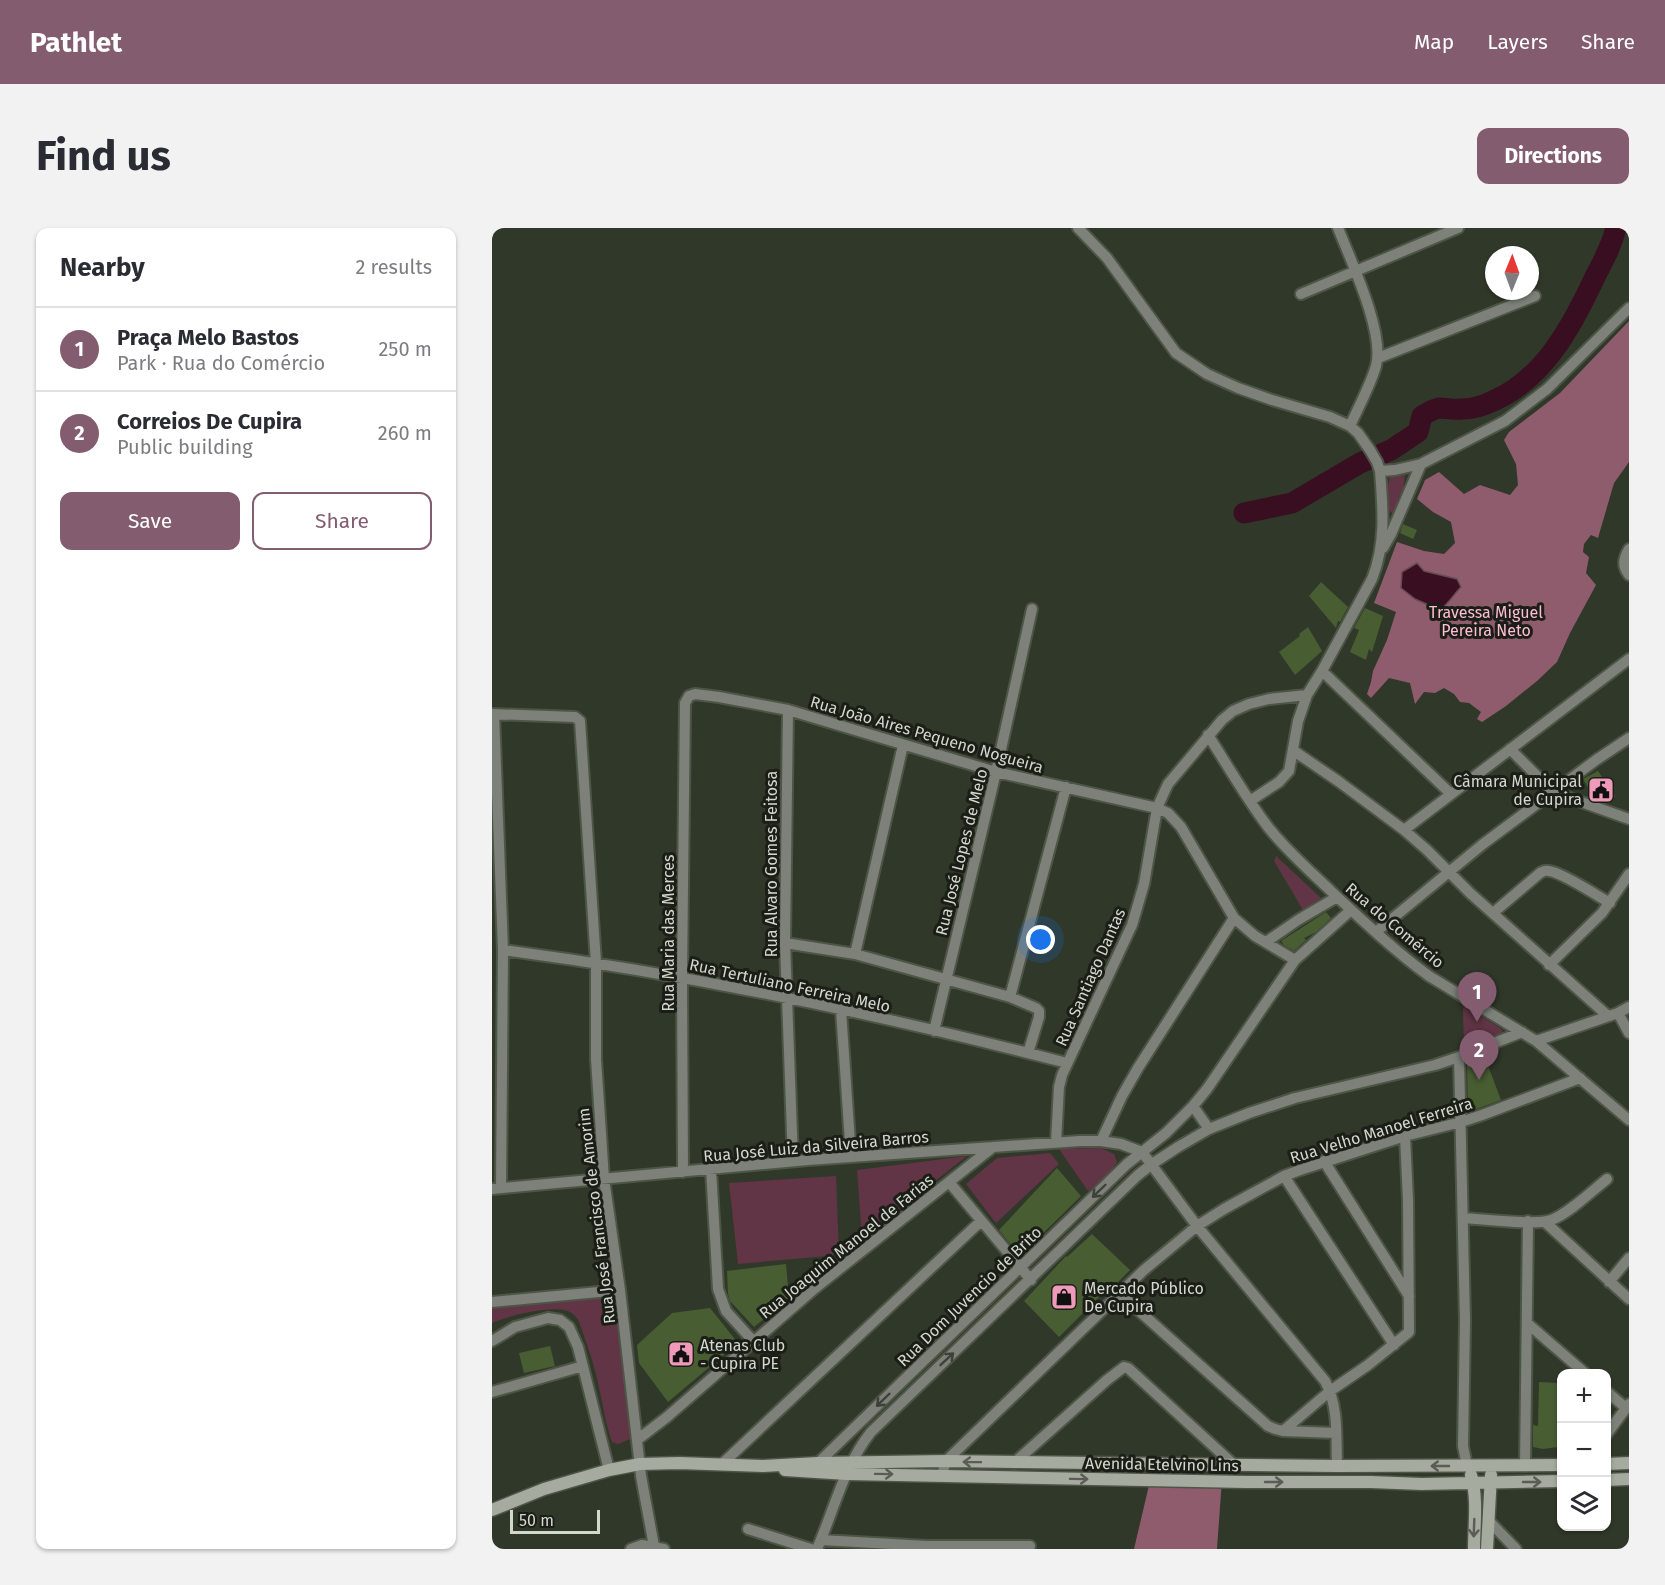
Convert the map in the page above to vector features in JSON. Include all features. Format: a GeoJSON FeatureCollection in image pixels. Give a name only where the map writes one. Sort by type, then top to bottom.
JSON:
{"type":"FeatureCollection","features":[{"type":"Feature","properties":{"kind":"main road","name":"Avenida Etelvino Lins"},"geometry":{"type":"LineString","coordinates":[[492,1510],[544,1489],[609,1470],[640,1464],[722,1464],[763,1466],[793,1471],[946,1461],[1337,1466],[1557,1465]]}},
{"type":"Feature","properties":{"kind":"main road","name":"Avenida Etelvino Lins"},"geometry":{"type":"LineString","coordinates":[[763,1466],[818,1462],[849,1468],[942,1475],[1171,1481],[1422,1484],[1557,1481]]}},
{"type":"Feature","properties":{"kind":"main road"},"geometry":{"type":"LineString","coordinates":[[1611,1464],[1629,1463]]}},
{"type":"Feature","properties":{"kind":"main road"},"geometry":{"type":"LineString","coordinates":[[1171,1464],[1171,1481]]}},
{"type":"Feature","properties":{"kind":"main road"},"geometry":{"type":"LineString","coordinates":[[1371,1466],[1371,1482]]}},
{"type":"Feature","properties":{"kind":"main road"},"geometry":{"type":"LineString","coordinates":[[1467,1466],[1473,1482],[1474,1549]]}},
{"type":"Feature","properties":{"kind":"main road"},"geometry":{"type":"LineString","coordinates":[[1487,1549],[1491,1466]]}},
{"type":"Feature","properties":{"kind":"main road"},"geometry":{"type":"LineString","coordinates":[[1611,1480],[1629,1479]]}},
{"type":"Feature","properties":{"kind":"street"},"geometry":{"type":"LineString","coordinates":[[1078,228],[1107,258]]}},
{"type":"Feature","properties":{"kind":"street"},"geometry":{"type":"LineString","coordinates":[[1088,228],[1176,353],[1207,374],[1238,388],[1330,417],[1354,429],[1379,466],[1383,523],[1381,551]]}},
{"type":"Feature","properties":{"kind":"street"},"geometry":{"type":"LineString","coordinates":[[1338,228],[1376,332],[1378,345],[1372,376],[1354,429]]}},
{"type":"Feature","properties":{"kind":"street"},"geometry":{"type":"LineString","coordinates":[[1301,294],[1458,228]]}},
{"type":"Feature","properties":{"kind":"street"},"geometry":{"type":"LineString","coordinates":[[1377,358],[1525,300]]}},
{"type":"Feature","properties":{"kind":"street"},"geometry":{"type":"LineString","coordinates":[[1379,466],[1406,468],[1422,464],[1505,421],[1547,389],[1629,308]]}},
{"type":"Feature","properties":{"kind":"street"},"geometry":{"type":"LineString","coordinates":[[1250,801],[1285,777],[1291,764],[1296,730],[1307,695],[1372,579],[1381,551],[1422,464]]}},
{"type":"Feature","properties":{"kind":"street"},"geometry":{"type":"LineString","coordinates":[[1628,574],[1624,560],[1629,549]]}},
{"type":"Feature","properties":{"kind":"street","name":"Rua José Lopes de Melo"},"geometry":{"type":"LineString","coordinates":[[934,1031],[996,772],[1032,609]]}},
{"type":"Feature","properties":{"kind":"street"},"geometry":{"type":"LineString","coordinates":[[1404,830],[1629,659]]}},
{"type":"Feature","properties":{"kind":"street"},"geometry":{"type":"LineString","coordinates":[[1322,671],[1451,794]]}},
{"type":"Feature","properties":{"kind":"street","name":"Rua João Aires Pequeno Nogueira"},"geometry":{"type":"LineString","coordinates":[[689,696],[695,694],[719,697],[788,710],[996,772],[1157,808]]}},
{"type":"Feature","properties":{"kind":"street","name":"Rua Santiago Dantas"},"geometry":{"type":"LineString","coordinates":[[1056,1142],[1059,1087],[1067,1063],[1132,925],[1157,808],[1168,784],[1208,735],[1233,711],[1269,699],[1307,695]]}},
{"type":"Feature","properties":{"kind":"street","name":"Rua Maria das Merces"},"geometry":{"type":"LineString","coordinates":[[683,1172],[682,978],[685,703],[689,696]]}},
{"type":"Feature","properties":{"kind":"street","name":"Rua Alvaro Gomes Feitosa"},"geometry":{"type":"LineString","coordinates":[[788,710],[785,943],[794,1161]]}},
{"type":"Feature","properties":{"kind":"street"},"geometry":{"type":"LineString","coordinates":[[493,714],[503,950],[496,1189]]}},
{"type":"Feature","properties":{"kind":"street","name":"Rua José Francisco de Amorim"},"geometry":{"type":"LineString","coordinates":[[493,714],[575,717],[580,721],[596,963],[596,1070],[604,1179],[620,1290],[640,1464],[659,1548]]}},
{"type":"Feature","properties":{"kind":"street","name":"Rua do Comércio"},"geometry":{"type":"LineString","coordinates":[[1208,735],[1270,829],[1351,910],[1429,976],[1536,1041],[1629,1120]]}},
{"type":"Feature","properties":{"kind":"street"},"geometry":{"type":"LineString","coordinates":[[1376,932],[1483,844],[1629,738]]}},
{"type":"Feature","properties":{"kind":"street"},"geometry":{"type":"LineString","coordinates":[[855,954],[903,745]]}},
{"type":"Feature","properties":{"kind":"street"},"geometry":{"type":"LineString","coordinates":[[1510,749],[1553,792],[1628,817]]}},
{"type":"Feature","properties":{"kind":"street"},"geometry":{"type":"LineString","coordinates":[[1294,751],[1404,830],[1549,965],[1613,1014],[1629,1033]]}},
{"type":"Feature","properties":{"kind":"street"},"geometry":{"type":"LineString","coordinates":[[1010,996],[1066,787]]}},
{"type":"Feature","properties":{"kind":"street"},"geometry":{"type":"LineString","coordinates":[[1157,808],[1168,813],[1181,827],[1234,918],[1244,928],[1295,960]]}},
{"type":"Feature","properties":{"kind":"street"},"geometry":{"type":"LineString","coordinates":[[1493,913],[1545,871],[1560,874],[1610,903]]}},
{"type":"Feature","properties":{"kind":"street"},"geometry":{"type":"LineString","coordinates":[[1549,965],[1602,913],[1629,874]]}},
{"type":"Feature","properties":{"kind":"street"},"geometry":{"type":"LineString","coordinates":[[1266,942],[1337,897]]}},
{"type":"Feature","properties":{"kind":"street","name":"Rua Dom Juvencio de Brito"},"geometry":{"type":"LineString","coordinates":[[818,1462],[1127,1164],[1166,1133],[1193,1106],[1295,960],[1351,910]]}},
{"type":"Feature","properties":{"kind":"street"},"geometry":{"type":"LineString","coordinates":[[1101,1141],[1122,1095],[1138,1068],[1234,918]]}},
{"type":"Feature","properties":{"kind":"street"},"geometry":{"type":"LineString","coordinates":[[785,943],[855,954],[1010,996],[1039,1011],[1028,1053]]}},
{"type":"Feature","properties":{"kind":"street","name":"Rua Tertuliano Ferreira Melo"},"geometry":{"type":"LineString","coordinates":[[503,950],[596,963],[787,997],[1067,1063]]}},
{"type":"Feature","properties":{"kind":"street"},"geometry":{"type":"LineString","coordinates":[[1536,1041],[1629,1007]]}},
{"type":"Feature","properties":{"kind":"street"},"geometry":{"type":"LineString","coordinates":[[841,1010],[851,1157]]}},
{"type":"Feature","properties":{"kind":"street","name":"Rua Dom Juvencio de Brito"},"geometry":{"type":"LineString","coordinates":[[819,1545],[849,1468],[861,1444],[886,1416],[1152,1164],[1209,1129],[1249,1113],[1295,1098],[1434,1065],[1522,1032]]}},
{"type":"Feature","properties":{"kind":"street"},"geometry":{"type":"LineString","coordinates":[[1459,1057],[1465,1320],[1463,1446],[1467,1466]]}},
{"type":"Feature","properties":{"kind":"street","name":"Rua Velho Manoel Ferreira"},"geometry":{"type":"LineString","coordinates":[[942,1475],[946,1461],[1119,1293],[1197,1226],[1284,1176],[1405,1136],[1461,1122],[1580,1078]]}},
{"type":"Feature","properties":{"kind":"street"},"geometry":{"type":"LineString","coordinates":[[1193,1106],[1209,1129]]}},
{"type":"Feature","properties":{"kind":"street"},"geometry":{"type":"LineString","coordinates":[[1283,1431],[1330,1391],[1394,1345],[1409,1330],[1405,1136]]}},
{"type":"Feature","properties":{"kind":"street","name":"Rua José Luiz da Silveira Barros"},"geometry":{"type":"LineString","coordinates":[[496,1189],[794,1161],[1056,1142],[1101,1141],[1121,1144],[1142,1152]]}},
{"type":"Feature","properties":{"kind":"street","name":"Rua Joaquim Manoel de Farias"},"geometry":{"type":"LineString","coordinates":[[637,1440],[667,1417],[814,1289],[993,1147]]}},
{"type":"Feature","properties":{"kind":"street"},"geometry":{"type":"LineString","coordinates":[[1142,1152],[1197,1226],[1316,1370],[1330,1391],[1336,1433],[1337,1466]]}},
{"type":"Feature","properties":{"kind":"street"},"geometry":{"type":"LineString","coordinates":[[1324,1161],[1409,1296]]}},
{"type":"Feature","properties":{"kind":"street"},"geometry":{"type":"LineString","coordinates":[[711,1169],[718,1289],[726,1311],[754,1342]]}},
{"type":"Feature","properties":{"kind":"street"},"geometry":{"type":"LineString","coordinates":[[1284,1176],[1394,1345]]}},
{"type":"Feature","properties":{"kind":"street"},"geometry":{"type":"LineString","coordinates":[[1463,1218],[1545,1222],[1558,1216],[1607,1179]]}},
{"type":"Feature","properties":{"kind":"street"},"geometry":{"type":"LineString","coordinates":[[949,1182],[1031,1280]]}},
{"type":"Feature","properties":{"kind":"street"},"geometry":{"type":"LineString","coordinates":[[722,1464],[981,1221]]}},
{"type":"Feature","properties":{"kind":"street"},"geometry":{"type":"LineString","coordinates":[[1525,1466],[1528,1221]]}},
{"type":"Feature","properties":{"kind":"street"},"geometry":{"type":"LineString","coordinates":[[1545,1222],[1629,1299]]}},
{"type":"Feature","properties":{"kind":"street"},"geometry":{"type":"LineString","coordinates":[[1610,1282],[1629,1258]]}},
{"type":"Feature","properties":{"kind":"street"},"geometry":{"type":"LineString","coordinates":[[492,1302],[620,1290]]}},
{"type":"Feature","properties":{"kind":"street"},"geometry":{"type":"LineString","coordinates":[[1119,1293],[1261,1421],[1283,1431],[1336,1433]]}},
{"type":"Feature","properties":{"kind":"street"},"geometry":{"type":"LineString","coordinates":[[492,1341],[515,1328],[548,1318],[560,1320],[569,1327],[582,1366],[609,1470]]}},
{"type":"Feature","properties":{"kind":"street"},"geometry":{"type":"LineString","coordinates":[[1527,1323],[1580,1369]]}},
{"type":"Feature","properties":{"kind":"street"},"geometry":{"type":"LineString","coordinates":[[492,1392],[582,1366]]}},
{"type":"Feature","properties":{"kind":"street"},"geometry":{"type":"LineString","coordinates":[[1014,1463],[1124,1367],[1128,1368],[1233,1464]]}},
{"type":"Feature","properties":{"kind":"street"},"geometry":{"type":"LineString","coordinates":[[1611,1394],[1628,1406],[1611,1428]]}},
{"type":"Feature","properties":{"kind":"street"},"geometry":{"type":"LineString","coordinates":[[1489,1521],[1516,1549]]}},
{"type":"Feature","properties":{"kind":"street"},"geometry":{"type":"LineString","coordinates":[[748,1529],[811,1549]]}},
{"type":"Feature","properties":{"kind":"street"},"geometry":{"type":"LineString","coordinates":[[631,1549],[642,1545],[659,1548]]}},
{"type":"Feature","properties":{"kind":"street"},"geometry":{"type":"LineString","coordinates":[[819,1545],[927,1548],[1030,1546]]}},
{"type":"Feature","properties":{"kind":"shaded area"},"geometry":{"type":"Polygon","coordinates":[[[1395,471],[1405,474],[1403,492],[1398,498],[1398,507],[1394,514],[1386,509],[1389,498],[1386,490],[1390,475],[1395,471]]]}},
{"type":"Feature","properties":{"kind":"shaded area"},"geometry":{"type":"Polygon","coordinates":[[[1417,563],[1424,571],[1457,579],[1461,587],[1440,610],[1415,599],[1401,588],[1402,572],[1417,563]]]}},
{"type":"Feature","properties":{"kind":"shaded area"},"geometry":{"type":"Polygon","coordinates":[[[1276,856],[1321,898],[1303,910],[1274,861],[1276,856]]]}},
{"type":"Feature","properties":{"kind":"shaded area"},"geometry":{"type":"Polygon","coordinates":[[[1465,1006],[1500,1028],[1503,1032],[1500,1036],[1464,1050],[1463,1008],[1465,1006]]]}},
{"type":"Feature","properties":{"kind":"shaded area"},"geometry":{"type":"Polygon","coordinates":[[[1101,1148],[1114,1154],[1117,1162],[1109,1174],[1088,1191],[1059,1149],[1101,1148]]]}},
{"type":"Feature","properties":{"kind":"shaded area"},"geometry":{"type":"Polygon","coordinates":[[[1050,1153],[1059,1164],[996,1223],[966,1184],[997,1158],[1050,1153]]]}},
{"type":"Feature","properties":{"kind":"shaded area"},"geometry":{"type":"Polygon","coordinates":[[[967,1156],[862,1238],[857,1170],[967,1156]]]}},
{"type":"Feature","properties":{"kind":"shaded area"},"geometry":{"type":"Polygon","coordinates":[[[836,1176],[839,1255],[738,1264],[729,1183],[836,1176]]]}},
{"type":"Feature","properties":{"kind":"shaded area"},"geometry":{"type":"Polygon","coordinates":[[[614,1295],[634,1423],[633,1438],[618,1444],[612,1442],[594,1366],[580,1325],[573,1314],[557,1309],[545,1310],[521,1314],[492,1323],[492,1304],[614,1295]]]}},
{"type":"Feature","properties":{"kind":"green space","name":"Travessa Miguel Pereira Neto"},"geometry":{"type":"Polygon","coordinates":[[[1629,321],[1629,462],[1614,483],[1598,538],[1591,535],[1584,544],[1583,552],[1589,557],[1586,573],[1596,585],[1557,662],[1506,706],[1482,722],[1477,719],[1481,712],[1469,703],[1460,702],[1454,694],[1444,688],[1435,693],[1424,692],[1415,704],[1410,683],[1389,678],[1371,698],[1367,694],[1373,671],[1396,612],[1374,603],[1397,542],[1424,551],[1444,554],[1455,543],[1451,522],[1433,512],[1417,499],[1425,480],[1439,472],[1464,494],[1480,485],[1510,495],[1518,485],[1516,464],[1504,440],[1509,432],[1560,393],[1629,321]]]}},
{"type":"Feature","properties":{"kind":"green space"},"geometry":{"type":"Polygon","coordinates":[[[1222,1479],[1217,1549],[1134,1549],[1150,1481],[1222,1479]]]}},
{"type":"Feature","properties":{"kind":"building"},"geometry":{"type":"Polygon","coordinates":[[[1403,524],[1417,530],[1413,539],[1400,533],[1403,524]]]}},
{"type":"Feature","properties":{"kind":"building"},"geometry":{"type":"Polygon","coordinates":[[[1321,582],[1348,607],[1336,628],[1309,596],[1321,582]]]}},
{"type":"Feature","properties":{"kind":"building"},"geometry":{"type":"Polygon","coordinates":[[[1365,608],[1383,616],[1372,652],[1369,649],[1366,660],[1350,652],[1359,630],[1354,628],[1365,608]]]}},
{"type":"Feature","properties":{"kind":"building"},"geometry":{"type":"Polygon","coordinates":[[[1308,627],[1322,651],[1295,675],[1279,652],[1308,627]]]}},
{"type":"Feature","properties":{"kind":"building","name":"Câmara Municipal de Cupira"},"geometry":{"type":"Polygon","coordinates":[[[1598,771],[1615,796],[1607,802],[1593,795],[1583,779],[1598,771]]]}},
{"type":"Feature","properties":{"kind":"building"},"geometry":{"type":"Polygon","coordinates":[[[1326,912],[1331,918],[1316,932],[1304,938],[1306,940],[1294,951],[1281,941],[1326,912]]]}},
{"type":"Feature","properties":{"kind":"building"},"geometry":{"type":"Polygon","coordinates":[[[1484,1055],[1501,1100],[1468,1112],[1467,1062],[1484,1055]]]}},
{"type":"Feature","properties":{"kind":"building"},"geometry":{"type":"Polygon","coordinates":[[[1057,1168],[1081,1196],[1020,1256],[999,1230],[1057,1168]]]}},
{"type":"Feature","properties":{"kind":"building","name":"Mercado Público De Cupira"},"geometry":{"type":"Polygon","coordinates":[[[1092,1234],[1130,1270],[1109,1291],[1107,1289],[1059,1337],[1024,1301],[1066,1256],[1092,1234]]]}},
{"type":"Feature","properties":{"kind":"building"},"geometry":{"type":"Polygon","coordinates":[[[786,1264],[789,1298],[754,1327],[730,1301],[727,1271],[786,1264]]]}},
{"type":"Feature","properties":{"kind":"building","name":"Atenas Club - Cupira PE"},"geometry":{"type":"Polygon","coordinates":[[[710,1308],[738,1343],[668,1402],[639,1363],[637,1345],[672,1313],[710,1308]]]}},
{"type":"Feature","properties":{"kind":"building"},"geometry":{"type":"Polygon","coordinates":[[[550,1346],[555,1366],[524,1373],[519,1353],[550,1346]]]}},
{"type":"Feature","properties":{"kind":"building"},"geometry":{"type":"Polygon","coordinates":[[[1539,1382],[1557,1383],[1557,1447],[1543,1449],[1533,1447],[1533,1425],[1538,1426],[1539,1382]]]}},
{"type":"Feature","properties":{"kind":"waterway"},"geometry":{"type":"LineString","coordinates":[[1244,513],[1292,503],[1360,463],[1391,450],[1418,432],[1422,416],[1432,410],[1474,408],[1493,401],[1527,379],[1542,365],[1566,332],[1612,242],[1616,228]]}},
{"type":"Feature","properties":{"kind":"place","name":"Câmara Municipal de Cupira"},"geometry":{"type":"Point","coordinates":[1601,790]}},
{"type":"Feature","properties":{"kind":"place","name":"Praça Melo Bastos"},"geometry":{"type":"Point","coordinates":[1477,1022]}},
{"type":"Feature","properties":{"kind":"place","name":"Correios De Cupira"},"geometry":{"type":"Point","coordinates":[1479,1080]}},
{"type":"Feature","properties":{"kind":"place","name":"Mercado Público De Cupira"},"geometry":{"type":"Point","coordinates":[1064,1297]}},
{"type":"Feature","properties":{"kind":"place","name":"Atenas Club - Cupira PE"},"geometry":{"type":"Point","coordinates":[681,1354]}}]}
